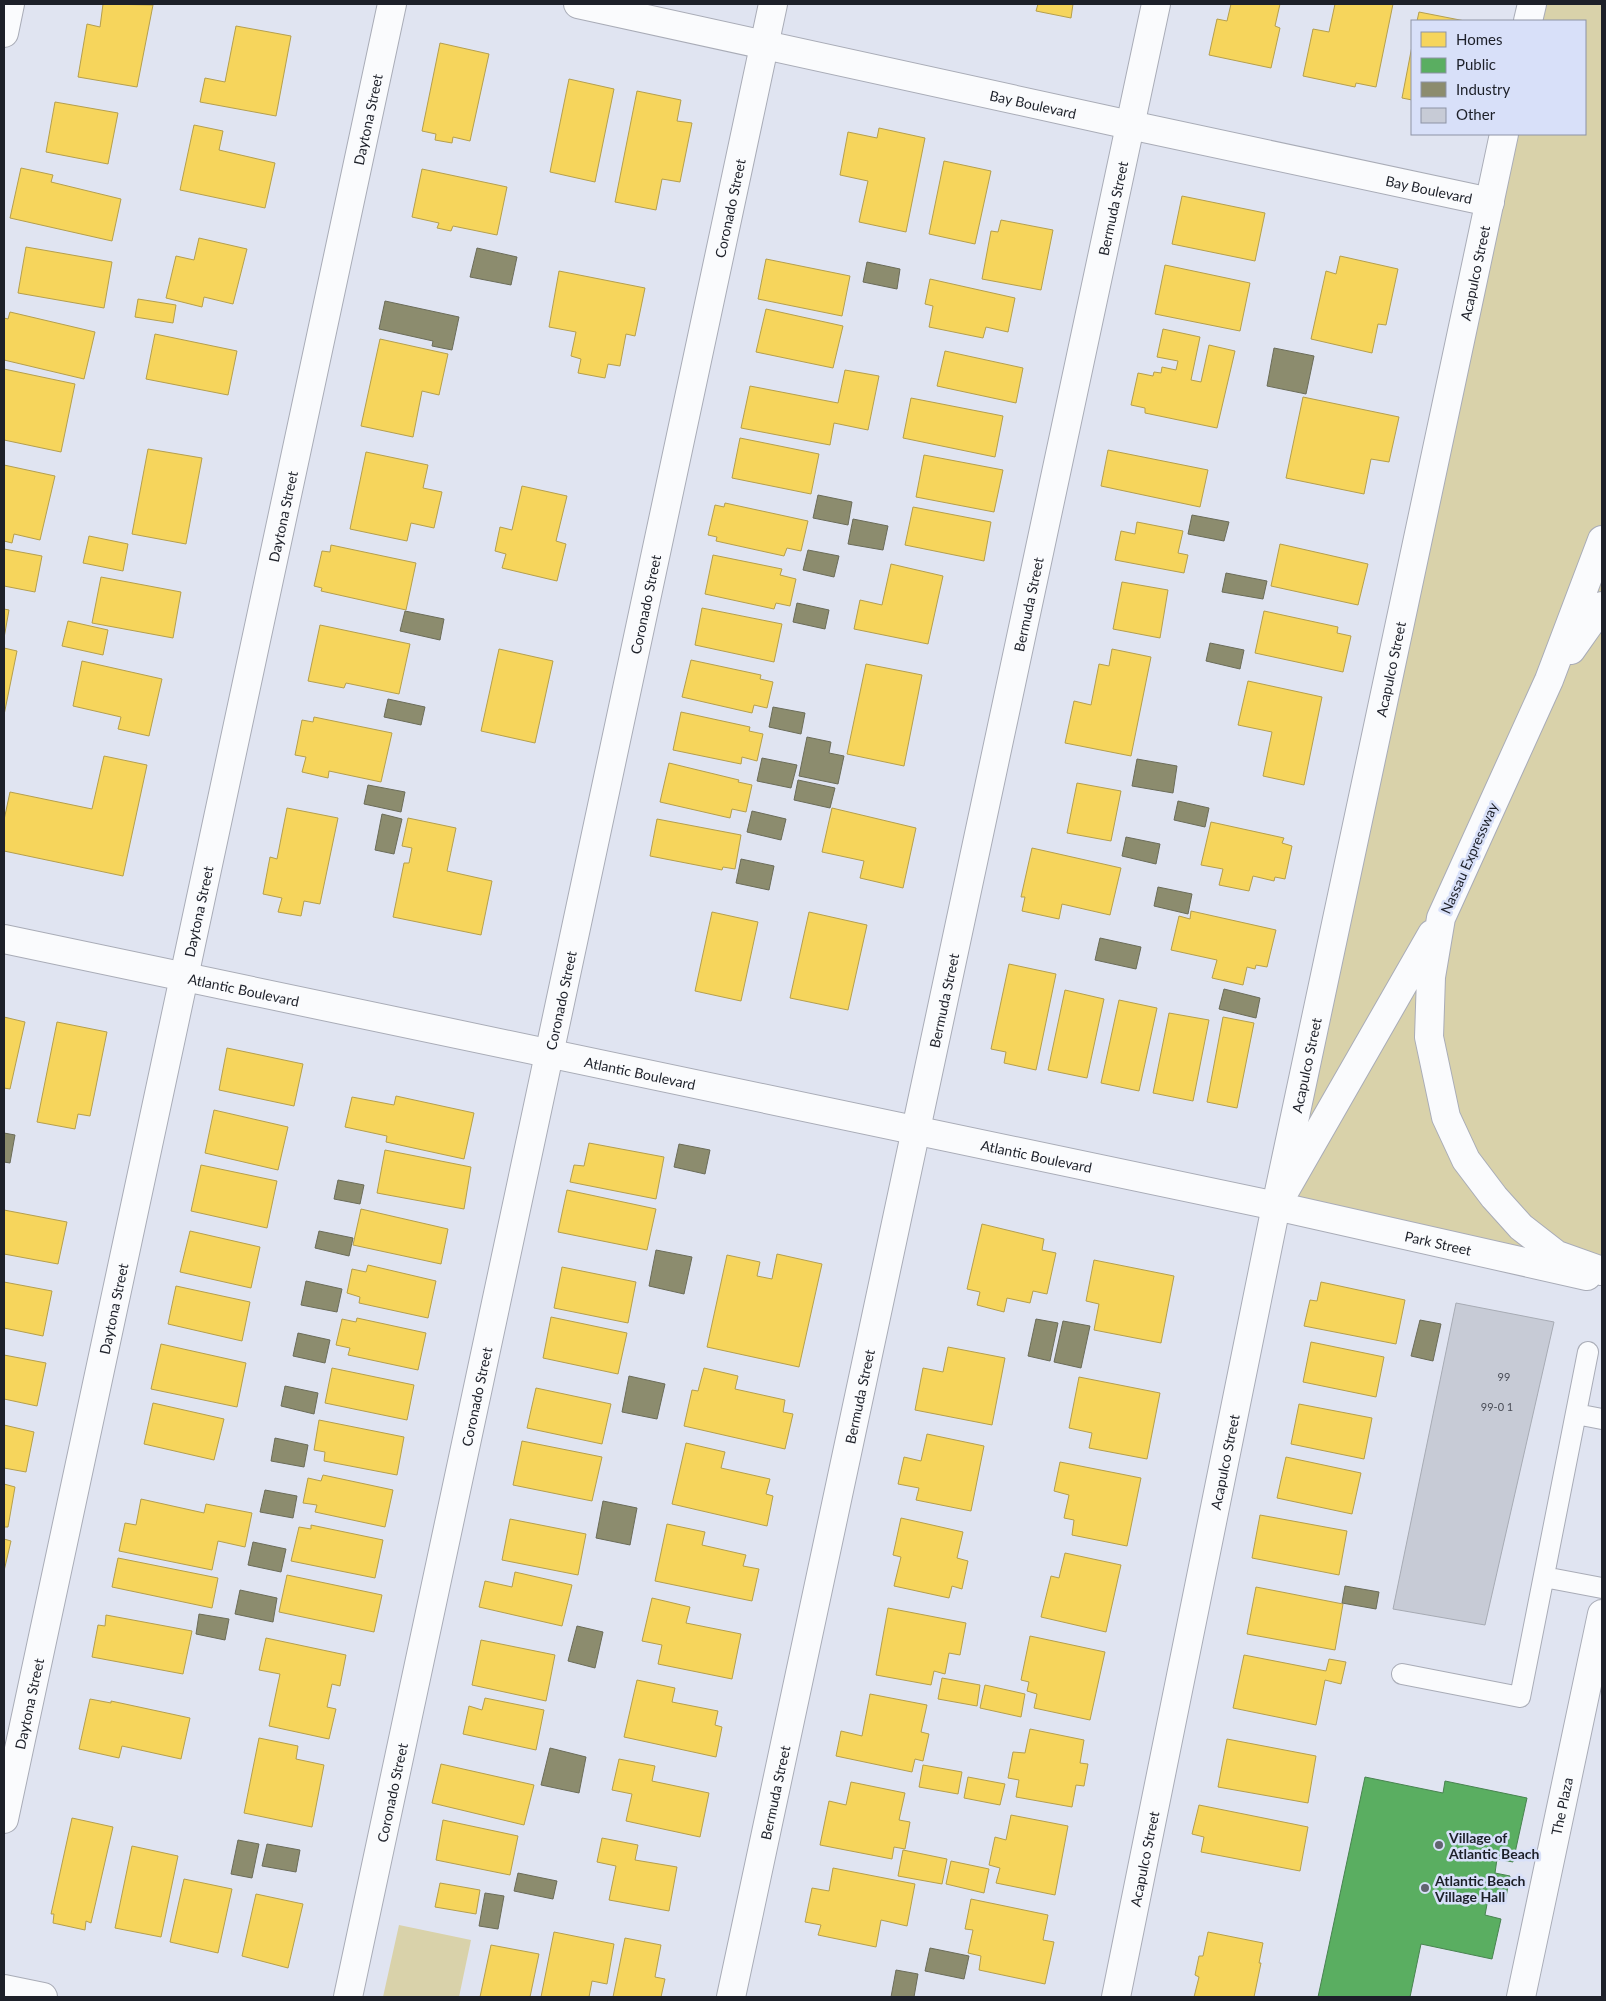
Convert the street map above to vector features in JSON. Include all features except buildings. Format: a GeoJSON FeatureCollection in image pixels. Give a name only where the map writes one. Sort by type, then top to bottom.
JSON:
{"type":"FeatureCollection","features":[{"type":"Feature","properties":{"kind":"main road"},"geometry":{"type":"LineString","coordinates":[[4,33],[10,4]]}},
{"type":"Feature","properties":{"kind":"main road","name":"Daytona Street"},"geometry":{"type":"LineString","coordinates":[[4,1819],[182,977],[392,4]]}},
{"type":"Feature","properties":{"kind":"main road","name":"Bay Boulevard"},"geometry":{"type":"LineString","coordinates":[[578,4],[1490,202]]}},
{"type":"Feature","properties":{"kind":"main road","name":"Coronado Street"},"geometry":{"type":"LineString","coordinates":[[348,1997],[773,4]]}},
{"type":"Feature","properties":{"kind":"main road","name":"Bermuda Street"},"geometry":{"type":"LineString","coordinates":[[731,1997],[1156,4]]}},
{"type":"Feature","properties":{"kind":"main road"},"geometry":{"type":"LineString","coordinates":[[1528,20],[1532,4]]}},
{"type":"Feature","properties":{"kind":"main road","name":"Acapulco Street"},"geometry":{"type":"LineString","coordinates":[[1116,1997],[1276,1206],[1504,135]]}},
{"type":"Feature","properties":{"kind":"main road","name":"Nassau Expressway"},"geometry":{"type":"LineString","coordinates":[[1602,540],[1550,680],[1441,918],[1431,977],[1429,1037],[1446,1117],[1466,1160],[1494,1197],[1521,1227],[1558,1255],[1602,1271]]}},
{"type":"Feature","properties":{"kind":"main road"},"geometry":{"type":"LineString","coordinates":[[1550,680],[1602,606]]}},
{"type":"Feature","properties":{"kind":"main road"},"geometry":{"type":"LineString","coordinates":[[1276,1206],[1441,918]]}},
{"type":"Feature","properties":{"kind":"main road","name":"Atlantic Boulevard"},"geometry":{"type":"LineString","coordinates":[[4,939],[1276,1206]]}},
{"type":"Feature","properties":{"kind":"main road","name":"Park Street"},"geometry":{"type":"LineString","coordinates":[[1276,1206],[1602,1279]]}},
{"type":"Feature","properties":{"kind":"main road","name":"The Plaza"},"geometry":{"type":"LineString","coordinates":[[1521,1997],[1602,1614]]}},
{"type":"Feature","properties":{"kind":"main road"},"geometry":{"type":"LineString","coordinates":[[4,1989],[43,1997]]}},
{"type":"Feature","properties":{"kind":"lane"},"geometry":{"type":"LineString","coordinates":[[1402,1674],[1520,1697],[1588,1352]]}},
{"type":"Feature","properties":{"kind":"lane"},"geometry":{"type":"LineString","coordinates":[[1576,1414],[1602,1419]]}},
{"type":"Feature","properties":{"kind":"lane"},"geometry":{"type":"LineString","coordinates":[[1544,1577],[1602,1588]]}},
{"type":"Feature","properties":{"kind":"shaded area"},"geometry":{"type":"Polygon","coordinates":[[[1532,4],[1602,4],[1602,1278],[1276,1206],[1505,135],[1586,135],[1586,20],[1529,20],[1532,4]]]}},
{"type":"Feature","properties":{"kind":"shaded area"},"geometry":{"type":"Polygon","coordinates":[[[399,1925],[471,1940],[459,1997],[383,1997],[399,1925]]]}},
{"type":"Feature","properties":{"kind":"place","name":"Village of Atlantic Beach"},"geometry":{"type":"Point","coordinates":[1439,1845]}},
{"type":"Feature","properties":{"kind":"place","name":"Atlantic Beach Village Hall"},"geometry":{"type":"Point","coordinates":[1425,1888]}}]}
